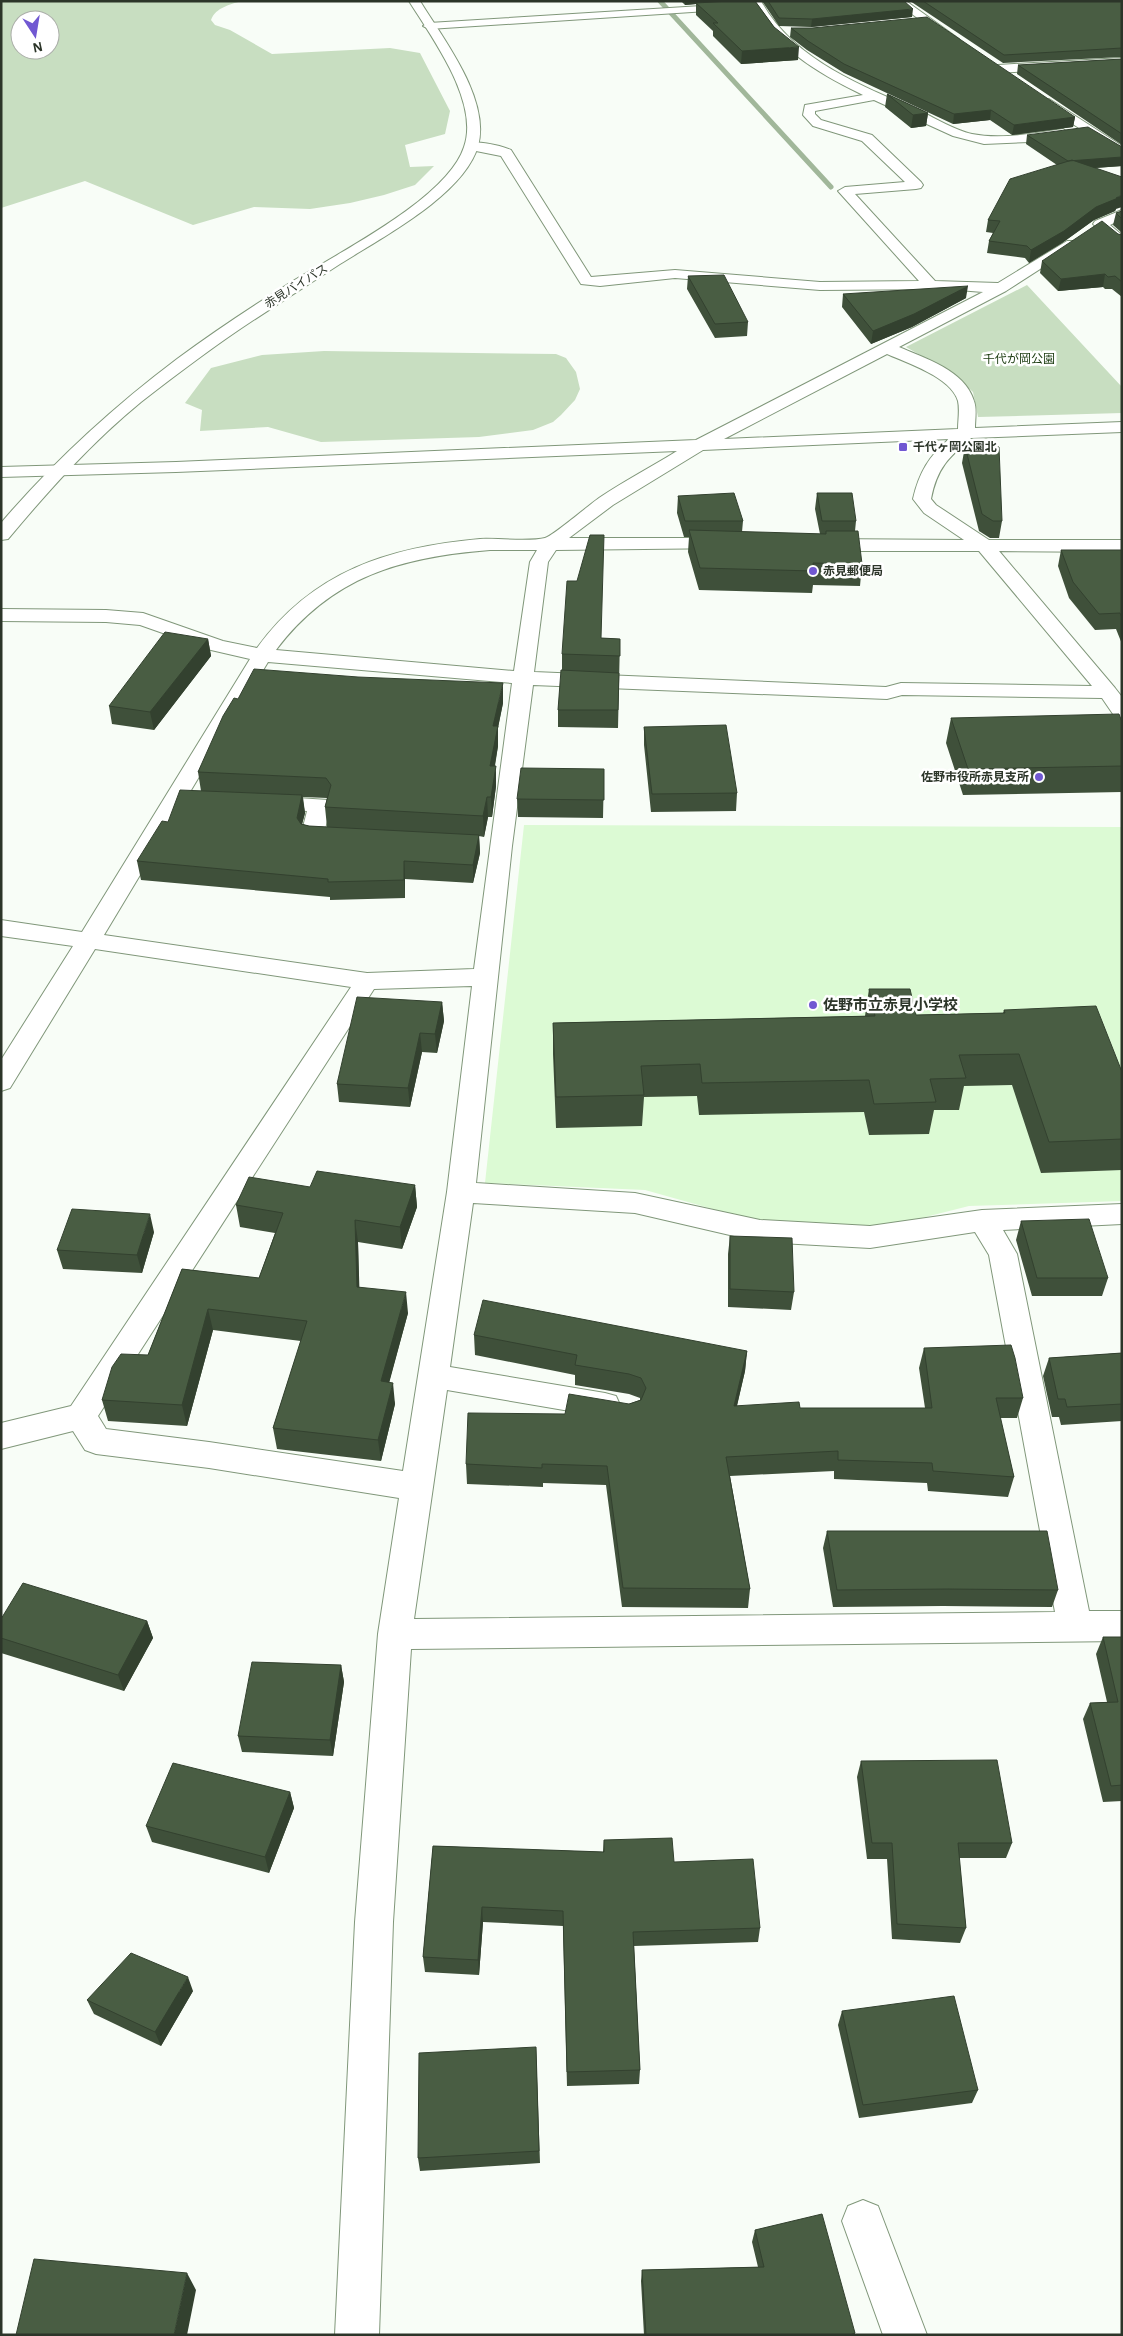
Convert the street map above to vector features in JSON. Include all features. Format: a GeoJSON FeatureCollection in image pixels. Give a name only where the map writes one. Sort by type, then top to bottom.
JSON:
{"type":"FeatureCollection","features":[{"type":"Feature","properties":{"kind":"street"},"geometry":{"type":"LineString","coordinates":[[414,1],[471,101],[475,129],[472,146],[500,150],[506,153],[586,281],[600,282],[675,274],[820,286],[931,285],[1001,288]]}},
{"type":"Feature","properties":{"kind":"street"},"geometry":{"type":"LineString","coordinates":[[899,1],[966,48]]}},
{"type":"Feature","properties":{"kind":"street"},"geometry":{"type":"LineString","coordinates":[[429,26],[675,6],[756,4],[775,31],[810,60],[834,75],[972,138],[1005,140],[1089,130]]}},
{"type":"Feature","properties":{"kind":"street"},"geometry":{"type":"LineString","coordinates":[[908,22],[926,21]]}},
{"type":"Feature","properties":{"kind":"street"},"geometry":{"type":"LineString","coordinates":[[775,31],[793,31]]}},
{"type":"Feature","properties":{"kind":"street"},"geometry":{"type":"LineString","coordinates":[[1014,80],[994,66],[1122,62]]}},
{"type":"Feature","properties":{"kind":"street"},"geometry":{"type":"LineString","coordinates":[[1037,95],[1122,152]]}},
{"type":"Feature","properties":{"kind":"street"},"geometry":{"type":"LineString","coordinates":[[877,96],[810,108],[809,114],[817,123],[867,138],[916,186],[845,191],[931,285]]}},
{"type":"Feature","properties":{"kind":"street","name":"赤見バイパス"},"geometry":{"type":"LineString","coordinates":[[1,535],[54,471],[169,373],[228,329],[397,223],[424,203],[450,177],[472,146]]}},
{"type":"Feature","properties":{"kind":"street"},"geometry":{"type":"LineString","coordinates":[[357,2335],[374,1922],[395,1634],[461,1192],[487,977],[491,846],[524,678],[540,562],[551,544],[606,501],[699,446],[1001,288],[1068,248],[1111,219],[1122,242]]}},
{"type":"Feature","properties":{"kind":"street"},"geometry":{"type":"LineString","coordinates":[[887,348],[942,374],[959,387],[966,400],[966,434],[935,461],[924,485],[922,499],[930,509],[984,545],[1108,692],[1122,713]]}},
{"type":"Feature","properties":{"kind":"street"},"geometry":{"type":"LineString","coordinates":[[1,472],[699,446],[1122,427]]}},
{"type":"Feature","properties":{"kind":"street"},"geometry":{"type":"LineString","coordinates":[[1,1082],[90,941],[185,799],[261,655],[303,608],[326,590],[352,576],[415,554],[451,547],[490,544],[748,544]]}},
{"type":"Feature","properties":{"kind":"street"},"geometry":{"type":"LineString","coordinates":[[807,544],[1122,546]]}},
{"type":"Feature","properties":{"kind":"street"},"geometry":{"type":"LineString","coordinates":[[1,614],[106,616],[143,619],[218,646],[261,655],[524,678],[888,693],[901,689],[1108,692]]}},
{"type":"Feature","properties":{"kind":"street"},"geometry":{"type":"LineString","coordinates":[[243,802],[320,805],[312,835],[362,838]]}},
{"type":"Feature","properties":{"kind":"street"},"geometry":{"type":"LineString","coordinates":[[1,928],[367,981],[487,977]]}},
{"type":"Feature","properties":{"kind":"street"},"geometry":{"type":"LineString","coordinates":[[1,1436],[81,1416],[367,981]]}},
{"type":"Feature","properties":{"kind":"street"},"geometry":{"type":"LineString","coordinates":[[461,1192],[635,1203],[760,1231],[870,1237],[982,1220],[1122,1214]]}},
{"type":"Feature","properties":{"kind":"street"},"geometry":{"type":"LineString","coordinates":[[982,1220],[1003,1254],[1075,1626]]}},
{"type":"Feature","properties":{"kind":"street"},"geometry":{"type":"LineString","coordinates":[[434,1376],[628,1409]]}},
{"type":"Feature","properties":{"kind":"street"},"geometry":{"type":"LineString","coordinates":[[81,1416],[96,1442],[209,1455],[417,1486]]}},
{"type":"Feature","properties":{"kind":"street"},"geometry":{"type":"LineString","coordinates":[[395,1634],[1122,1626]]}},
{"type":"Feature","properties":{"kind":"street"},"geometry":{"type":"LineString","coordinates":[[863,2221],[905,2335]]}},
{"type":"Feature","properties":{"kind":"shaded area","name":"佐野市立赤見小学校"},"geometry":{"type":"Polygon","coordinates":[[[524,825],[1122,827],[1122,1201],[969,1206],[870,1231],[752,1220],[645,1190],[485,1183],[524,825]]]}},
{"type":"Feature","properties":{"kind":"green space"},"geometry":{"type":"Polygon","coordinates":[[[1,1],[241,1],[220,9],[211,20],[215,25],[230,30],[272,54],[390,48],[420,53],[450,111],[445,134],[405,145],[410,167],[434,166],[415,185],[350,203],[310,209],[254,207],[193,225],[85,181],[1,208],[1,1]]]}},
{"type":"Feature","properties":{"kind":"green space","name":"千代が岡公園"},"geometry":{"type":"Polygon","coordinates":[[[1027,285],[1122,387],[1122,413],[978,417],[973,392],[953,374],[906,347],[1027,285]]]}},
{"type":"Feature","properties":{"kind":"green space"},"geometry":{"type":"Polygon","coordinates":[[[324,351],[556,354],[566,358],[576,372],[580,389],[575,400],[553,422],[533,430],[479,437],[321,442],[268,427],[200,431],[202,410],[185,403],[211,368],[262,355],[324,351]]]}},
{"type":"Feature","properties":{"kind":"building"},"geometry":{"type":"Polygon","coordinates":[[[755,1],[774,27],[799,47],[742,51],[713,23],[718,23],[696,3],[755,1]]]}},
{"type":"Feature","properties":{"kind":"building"},"geometry":{"type":"Polygon","coordinates":[[[768,1],[904,1],[913,9],[812,19],[779,18],[768,1]]]}},
{"type":"Feature","properties":{"kind":"building"},"geometry":{"type":"Polygon","coordinates":[[[923,1],[1122,1],[1122,48],[1004,55],[923,1]]]}},
{"type":"Feature","properties":{"kind":"building"},"geometry":{"type":"Polygon","coordinates":[[[927,17],[1075,117],[1014,125],[991,110],[954,114],[844,64],[791,28],[812,28],[927,17]]]}},
{"type":"Feature","properties":{"kind":"building"},"geometry":{"type":"Polygon","coordinates":[[[1122,59],[1122,134],[1018,65],[1122,59]]]}},
{"type":"Feature","properties":{"kind":"building"},"geometry":{"type":"Polygon","coordinates":[[[887,94],[928,113],[913,115],[887,94]]]}},
{"type":"Feature","properties":{"kind":"building"},"geometry":{"type":"Polygon","coordinates":[[[1088,127],[1122,147],[1122,157],[1068,161],[1027,135],[1088,127]]]}},
{"type":"Feature","properties":{"kind":"building"},"geometry":{"type":"Polygon","coordinates":[[[1072,160],[1122,177],[1122,195],[1096,207],[1064,231],[1031,250],[1027,246],[989,241],[1000,221],[988,220],[1010,179],[1072,160]]]}},
{"type":"Feature","properties":{"kind":"building"},"geometry":{"type":"Polygon","coordinates":[[[1122,211],[1122,219],[1116,213],[1122,211]]]}},
{"type":"Feature","properties":{"kind":"building"},"geometry":{"type":"Polygon","coordinates":[[[1102,221],[1122,235],[1122,282],[1115,276],[1108,277],[1105,274],[1061,279],[1042,261],[1102,221]]]}},
{"type":"Feature","properties":{"kind":"building"},"geometry":{"type":"Polygon","coordinates":[[[724,275],[748,322],[715,324],[688,276],[724,275]]]}},
{"type":"Feature","properties":{"kind":"building"},"geometry":{"type":"Polygon","coordinates":[[[968,286],[914,314],[873,331],[843,294],[968,286]]]}},
{"type":"Feature","properties":{"kind":"building"},"geometry":{"type":"Polygon","coordinates":[[[965,446],[999,447],[1002,521],[993,521],[982,514],[965,446]]]}},
{"type":"Feature","properties":{"kind":"building"},"geometry":{"type":"Polygon","coordinates":[[[734,493],[743,521],[685,521],[678,496],[734,493]]]}},
{"type":"Feature","properties":{"kind":"building"},"geometry":{"type":"Polygon","coordinates":[[[817,493],[852,493],[856,521],[822,521],[817,493]]]}},
{"type":"Feature","properties":{"kind":"building"},"geometry":{"type":"Polygon","coordinates":[[[689,530],[826,534],[826,531],[858,531],[862,564],[813,563],[814,571],[700,568],[689,530]]]}},
{"type":"Feature","properties":{"kind":"building"},"geometry":{"type":"Polygon","coordinates":[[[590,535],[604,535],[601,638],[620,639],[620,656],[562,654],[567,581],[577,581],[590,535]]]}},
{"type":"Feature","properties":{"kind":"building"},"geometry":{"type":"Polygon","coordinates":[[[1061,550],[1122,550],[1122,618],[1120,613],[1099,614],[1073,582],[1061,550]]]}},
{"type":"Feature","properties":{"kind":"building"},"geometry":{"type":"Polygon","coordinates":[[[165,632],[208,639],[150,712],[109,706],[165,632]]]}},
{"type":"Feature","properties":{"kind":"building"},"geometry":{"type":"Polygon","coordinates":[[[254,669],[358,677],[503,683],[493,726],[498,726],[490,766],[496,766],[491,797],[487,797],[483,816],[325,807],[331,785],[326,778],[198,772],[223,716],[234,698],[238,699],[254,669]]]}},
{"type":"Feature","properties":{"kind":"building"},"geometry":{"type":"Polygon","coordinates":[[[561,670],[619,673],[618,710],[558,710],[561,670]]]}},
{"type":"Feature","properties":{"kind":"building"},"geometry":{"type":"Polygon","coordinates":[[[1119,714],[1122,722],[1122,766],[968,769],[951,718],[1119,714]]]}},
{"type":"Feature","properties":{"kind":"building"},"geometry":{"type":"Polygon","coordinates":[[[726,725],[737,793],[652,794],[644,727],[726,725]]]}},
{"type":"Feature","properties":{"kind":"building"},"geometry":{"type":"Polygon","coordinates":[[[521,768],[604,769],[604,800],[517,799],[521,768]]]}},
{"type":"Feature","properties":{"kind":"building"},"geometry":{"type":"Polygon","coordinates":[[[180,790],[302,795],[297,818],[301,824],[309,826],[479,835],[473,865],[404,861],[404,880],[328,882],[328,879],[137,861],[162,821],[168,822],[180,790]]]}},
{"type":"Feature","properties":{"kind":"building"},"geometry":{"type":"Polygon","coordinates":[[[869,989],[910,989],[916,1015],[1005,1013],[1004,1010],[1096,1006],[1122,1072],[1122,1139],[1049,1142],[1019,1054],[959,1055],[966,1078],[930,1079],[936,1102],[874,1104],[869,1080],[702,1083],[700,1064],[641,1066],[644,1095],[556,1097],[553,1023],[875,1016],[869,989]]]}},
{"type":"Feature","properties":{"kind":"building"},"geometry":{"type":"Polygon","coordinates":[[[357,997],[442,1002],[435,1034],[420,1033],[408,1088],[337,1084],[357,997]]]}},
{"type":"Feature","properties":{"kind":"building"},"geometry":{"type":"Polygon","coordinates":[[[317,1171],[415,1185],[400,1227],[355,1220],[357,1287],[406,1292],[381,1381],[393,1383],[378,1440],[273,1428],[307,1321],[208,1309],[182,1405],[102,1400],[112,1367],[121,1354],[148,1355],[182,1269],[259,1278],[283,1213],[236,1205],[249,1177],[310,1187],[317,1171]]]}},
{"type":"Feature","properties":{"kind":"building"},"geometry":{"type":"Polygon","coordinates":[[[72,1209],[150,1214],[137,1255],[57,1250],[72,1209]]]}},
{"type":"Feature","properties":{"kind":"building"},"geometry":{"type":"Polygon","coordinates":[[[1089,1219],[1108,1278],[1037,1278],[1021,1221],[1089,1219]]]}},
{"type":"Feature","properties":{"kind":"building"},"geometry":{"type":"Polygon","coordinates":[[[730,1236],[792,1238],[794,1292],[730,1289],[730,1236]]]}},
{"type":"Feature","properties":{"kind":"building"},"geometry":{"type":"Polygon","coordinates":[[[483,1300],[747,1351],[734,1406],[799,1402],[800,1408],[932,1408],[924,1348],[1011,1345],[1023,1398],[996,1398],[1014,1477],[933,1471],[932,1463],[838,1460],[838,1451],[726,1457],[750,1589],[623,1588],[607,1466],[542,1464],[542,1468],[466,1464],[468,1413],[565,1414],[569,1394],[629,1404],[641,1400],[646,1388],[641,1378],[629,1374],[575,1365],[577,1355],[474,1335],[483,1300]]]}},
{"type":"Feature","properties":{"kind":"building"},"geometry":{"type":"Polygon","coordinates":[[[1122,1353],[1122,1404],[1067,1407],[1065,1399],[1058,1399],[1049,1358],[1122,1353]]]}},
{"type":"Feature","properties":{"kind":"building"},"geometry":{"type":"Polygon","coordinates":[[[827,1531],[1047,1531],[1058,1590],[837,1590],[827,1531]]]}},
{"type":"Feature","properties":{"kind":"building"},"geometry":{"type":"Polygon","coordinates":[[[23,1583],[147,1621],[118,1675],[1,1638],[1,1619],[23,1583]]]}},
{"type":"Feature","properties":{"kind":"building"},"geometry":{"type":"Polygon","coordinates":[[[1103,1637],[1122,1637],[1122,1785],[1111,1786],[1090,1703],[1118,1702],[1103,1637]]]}},
{"type":"Feature","properties":{"kind":"building"},"geometry":{"type":"Polygon","coordinates":[[[252,1662],[341,1665],[330,1740],[238,1736],[252,1662]]]}},
{"type":"Feature","properties":{"kind":"building"},"geometry":{"type":"Polygon","coordinates":[[[997,1760],[1012,1843],[958,1843],[966,1928],[897,1924],[892,1843],[872,1843],[861,1761],[997,1760]]]}},
{"type":"Feature","properties":{"kind":"building"},"geometry":{"type":"Polygon","coordinates":[[[173,1763],[290,1792],[265,1857],[146,1826],[173,1763]]]}},
{"type":"Feature","properties":{"kind":"building"},"geometry":{"type":"Polygon","coordinates":[[[672,1838],[674,1862],[753,1859],[760,1928],[633,1932],[640,2070],[567,2072],[563,1911],[482,1907],[478,1960],[423,1957],[433,1846],[604,1852],[604,1840],[672,1838]]]}},
{"type":"Feature","properties":{"kind":"building"},"geometry":{"type":"Polygon","coordinates":[[[131,1953],[188,1977],[155,2032],[87,2000],[131,1953]]]}},
{"type":"Feature","properties":{"kind":"building"},"geometry":{"type":"Polygon","coordinates":[[[954,1996],[978,2090],[863,2105],[842,2011],[954,1996]]]}},
{"type":"Feature","properties":{"kind":"building"},"geometry":{"type":"Polygon","coordinates":[[[536,2047],[539,2151],[418,2158],[419,2053],[536,2047]]]}},
{"type":"Feature","properties":{"kind":"building"},"geometry":{"type":"Polygon","coordinates":[[[822,2214],[855,2333],[850,2335],[646,2335],[642,2270],[764,2267],[755,2230],[822,2214]]]}},
{"type":"Feature","properties":{"kind":"building"},"geometry":{"type":"Polygon","coordinates":[[[34,2259],[187,2273],[174,2335],[16,2335],[34,2259]]]}},
{"type":"Feature","properties":{"kind":"waterway"},"geometry":{"type":"LineString","coordinates":[[660,1],[831,187]]}},
{"type":"Feature","properties":{"kind":"place","name":"千代ヶ岡公園北"},"geometry":{"type":"Point","coordinates":[903,447]}},
{"type":"Feature","properties":{"kind":"place","name":"赤見郵便局"},"geometry":{"type":"Point","coordinates":[813,571]}},
{"type":"Feature","properties":{"kind":"place","name":"佐野市役所赤見支所"},"geometry":{"type":"Point","coordinates":[1039,777]}},
{"type":"Feature","properties":{"kind":"place","name":"佐野市立赤見小学校"},"geometry":{"type":"Point","coordinates":[813,1005]}}]}
